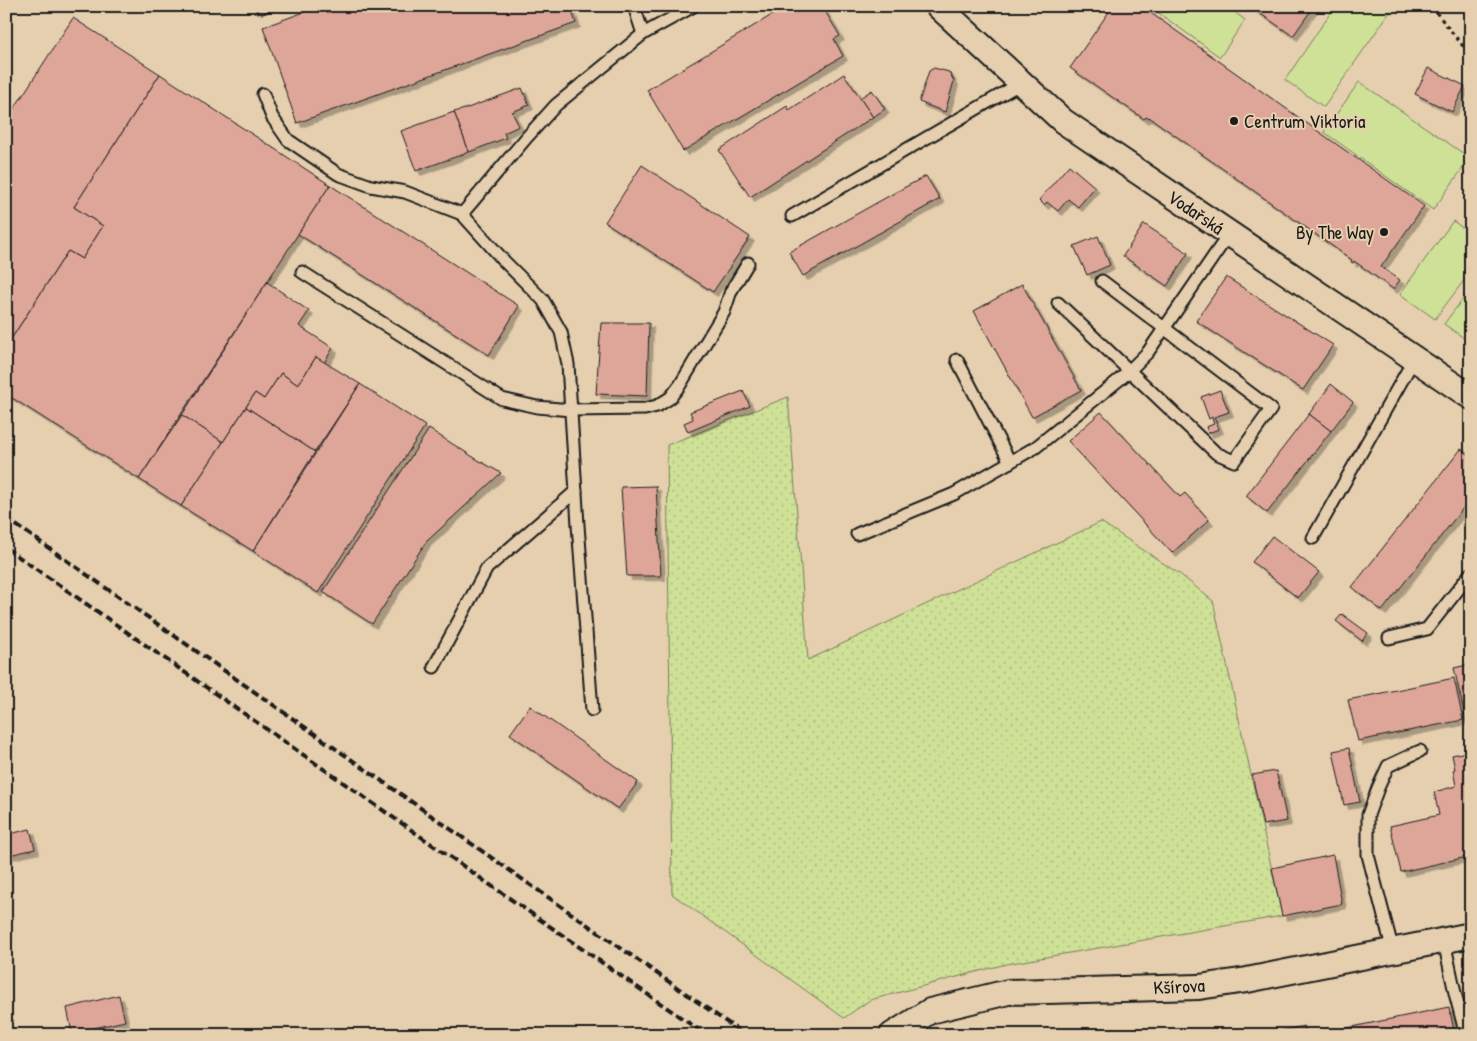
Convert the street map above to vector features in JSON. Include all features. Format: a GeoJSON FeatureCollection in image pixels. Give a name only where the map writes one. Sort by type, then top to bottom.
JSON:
{"type":"FeatureCollection","features":[{"type":"Feature","properties":{"kind":"street","name":"Vodařská"},"geometry":{"type":"LineString","coordinates":[[938,6],[1063,121],[1471,397]]}},
{"type":"Feature","properties":{"kind":"street","name":"Kšírova"},"geometry":{"type":"LineString","coordinates":[[892,1035],[930,1011],[1008,992],[1199,987],[1247,980],[1471,935]]}},
{"type":"Feature","properties":{"kind":"lane"},"geometry":{"type":"LineString","coordinates":[[634,6],[643,34]]}},
{"type":"Feature","properties":{"kind":"lane"},"geometry":{"type":"LineString","coordinates":[[462,214],[522,142],[556,106],[643,34],[692,7]]}},
{"type":"Feature","properties":{"kind":"lane"},"geometry":{"type":"LineString","coordinates":[[792,216],[1021,83]]}},
{"type":"Feature","properties":{"kind":"lane"},"geometry":{"type":"LineString","coordinates":[[263,94],[272,117],[288,140],[338,174],[371,186],[405,192],[462,214],[504,262],[543,300],[561,332],[568,364],[592,710]]}},
{"type":"Feature","properties":{"kind":"lane"},"geometry":{"type":"LineString","coordinates":[[858,534],[954,494],[1036,447],[1129,371],[1148,352],[1229,234]]}},
{"type":"Feature","properties":{"kind":"lane"},"geometry":{"type":"LineString","coordinates":[[302,272],[502,399],[537,407],[571,410],[646,409],[657,406],[670,398],[680,385],[724,312],[732,291],[748,263]]}},
{"type":"Feature","properties":{"kind":"lane"},"geometry":{"type":"LineString","coordinates":[[1058,303],[1216,453],[1234,461],[1271,409],[1102,281]]}},
{"type":"Feature","properties":{"kind":"lane"},"geometry":{"type":"LineString","coordinates":[[1313,538],[1414,358]]}},
{"type":"Feature","properties":{"kind":"lane"},"geometry":{"type":"LineString","coordinates":[[957,360],[1010,462]]}},
{"type":"Feature","properties":{"kind":"lane"},"geometry":{"type":"LineString","coordinates":[[434,668],[488,568],[576,491]]}},
{"type":"Feature","properties":{"kind":"lane"},"geometry":{"type":"LineString","coordinates":[[1389,638],[1427,629],[1471,572]]}},
{"type":"Feature","properties":{"kind":"lane"},"geometry":{"type":"LineString","coordinates":[[1392,951],[1368,855],[1368,816],[1388,766],[1420,751]]}},
{"type":"Feature","properties":{"kind":"lane"},"geometry":{"type":"LineString","coordinates":[[1444,941],[1466,1035]]}},
{"type":"Feature","properties":{"kind":"path"},"geometry":{"type":"LineString","coordinates":[[1431,6],[1471,56]]}},
{"type":"Feature","properties":{"kind":"green space"},"geometry":{"type":"Polygon","coordinates":[[[1149,6],[1226,6],[1245,20],[1220,57],[1149,6]]]}},
{"type":"Feature","properties":{"kind":"green space"},"geometry":{"type":"Polygon","coordinates":[[[1335,6],[1394,6],[1324,107],[1285,80],[1335,6]]]}},
{"type":"Feature","properties":{"kind":"green space"},"geometry":{"type":"Polygon","coordinates":[[[1359,82],[1470,158],[1433,210],[1324,132],[1359,82]]]}},
{"type":"Feature","properties":{"kind":"green space"},"geometry":{"type":"Polygon","coordinates":[[[1453,221],[1471,234],[1471,271],[1435,319],[1400,294],[1453,221]]]}},
{"type":"Feature","properties":{"kind":"green space"},"geometry":{"type":"Polygon","coordinates":[[[1471,288],[1471,343],[1444,324],[1471,288]]]}},
{"type":"Feature","properties":{"kind":"green space"},"geometry":{"type":"Polygon","coordinates":[[[788,397],[808,660],[1101,522],[1181,575],[1213,601],[1282,916],[1006,964],[870,1000],[844,1018],[672,894],[667,445],[788,397]]]}},
{"type":"Feature","properties":{"kind":"building"},"geometry":{"type":"Polygon","coordinates":[[[321,6],[570,6],[576,23],[297,123],[263,27],[321,6]]]}},
{"type":"Feature","properties":{"kind":"building"},"geometry":{"type":"Polygon","coordinates":[[[787,6],[822,6],[840,36],[834,39],[843,56],[683,151],[647,90],[787,6]]]}},
{"type":"Feature","properties":{"kind":"building"},"geometry":{"type":"Polygon","coordinates":[[[1113,6],[1141,6],[1424,206],[1381,267],[1400,280],[1393,289],[1354,261],[1353,263],[1351,262],[1352,260],[1149,117],[1144,119],[1070,68],[1113,6]]]}},
{"type":"Feature","properties":{"kind":"building"},"geometry":{"type":"Polygon","coordinates":[[[1249,6],[1314,6],[1293,36],[1249,6]]]}},
{"type":"Feature","properties":{"kind":"building"},"geometry":{"type":"Polygon","coordinates":[[[73,18],[160,74],[74,207],[103,226],[82,259],[68,251],[6,347],[6,121],[73,18]]]}},
{"type":"Feature","properties":{"kind":"building"},"geometry":{"type":"Polygon","coordinates":[[[934,68],[949,72],[954,81],[945,112],[919,102],[929,71],[934,68]]]}},
{"type":"Feature","properties":{"kind":"building"},"geometry":{"type":"Polygon","coordinates":[[[1428,68],[1465,86],[1452,112],[1415,94],[1428,68]]]}},
{"type":"Feature","properties":{"kind":"building"},"geometry":{"type":"Polygon","coordinates":[[[160,74],[330,185],[139,479],[6,394],[6,347],[68,251],[82,259],[103,226],[74,207],[160,74]]]}},
{"type":"Feature","properties":{"kind":"building"},"geometry":{"type":"Polygon","coordinates":[[[844,74],[873,117],[750,197],[719,150],[787,106],[789,110],[844,74]]]}},
{"type":"Feature","properties":{"kind":"building"},"geometry":{"type":"Polygon","coordinates":[[[522,88],[529,105],[512,112],[519,126],[504,133],[506,138],[469,152],[454,112],[522,88]]]}},
{"type":"Feature","properties":{"kind":"building"},"geometry":{"type":"Polygon","coordinates":[[[872,90],[885,109],[873,117],[860,98],[872,90]]]}},
{"type":"Feature","properties":{"kind":"building"},"geometry":{"type":"Polygon","coordinates":[[[454,112],[469,152],[416,171],[401,131],[454,112]]]}},
{"type":"Feature","properties":{"kind":"building"},"geometry":{"type":"Polygon","coordinates":[[[642,165],[750,237],[713,292],[605,222],[642,165]]]}},
{"type":"Feature","properties":{"kind":"building"},"geometry":{"type":"Polygon","coordinates":[[[1069,165],[1095,187],[1078,207],[1068,199],[1058,211],[1047,202],[1044,205],[1039,200],[1069,165]]]}},
{"type":"Feature","properties":{"kind":"building"},"geometry":{"type":"Polygon","coordinates":[[[926,176],[940,199],[803,276],[789,252],[926,176]]]}},
{"type":"Feature","properties":{"kind":"building"},"geometry":{"type":"Polygon","coordinates":[[[330,185],[519,306],[489,355],[298,234],[330,185]]]}},
{"type":"Feature","properties":{"kind":"building"},"geometry":{"type":"Polygon","coordinates":[[[1144,224],[1188,253],[1167,286],[1123,256],[1144,224]]]}},
{"type":"Feature","properties":{"kind":"building"},"geometry":{"type":"Polygon","coordinates":[[[1098,236],[1110,265],[1087,275],[1074,246],[1098,236]]]}},
{"type":"Feature","properties":{"kind":"building"},"geometry":{"type":"Polygon","coordinates":[[[1226,277],[1333,345],[1303,390],[1196,321],[1226,277]]]}},
{"type":"Feature","properties":{"kind":"building"},"geometry":{"type":"Polygon","coordinates":[[[267,282],[309,311],[299,326],[333,348],[324,363],[316,357],[298,385],[281,373],[264,399],[255,393],[223,442],[182,415],[267,282]]]}},
{"type":"Feature","properties":{"kind":"building"},"geometry":{"type":"Polygon","coordinates":[[[1022,284],[1081,390],[1032,417],[974,311],[1022,284]]]}},
{"type":"Feature","properties":{"kind":"building"},"geometry":{"type":"Polygon","coordinates":[[[601,323],[649,323],[647,396],[596,394],[601,323]]]}},
{"type":"Feature","properties":{"kind":"building"},"geometry":{"type":"Polygon","coordinates":[[[316,357],[360,384],[315,452],[246,407],[255,393],[264,399],[281,373],[298,385],[316,357]]]}},
{"type":"Feature","properties":{"kind":"building"},"geometry":{"type":"Polygon","coordinates":[[[360,384],[425,426],[318,593],[253,551],[360,384]]]}},
{"type":"Feature","properties":{"kind":"building"},"geometry":{"type":"Polygon","coordinates":[[[1331,384],[1353,402],[1331,431],[1309,414],[1331,384]]]}},
{"type":"Feature","properties":{"kind":"building"},"geometry":{"type":"Polygon","coordinates":[[[1220,390],[1229,412],[1214,417],[1219,429],[1208,433],[1206,427],[1214,424],[1212,417],[1209,419],[1201,397],[1220,390]]]}},
{"type":"Feature","properties":{"kind":"building"},"geometry":{"type":"Polygon","coordinates":[[[743,391],[750,406],[688,432],[684,423],[693,419],[690,412],[743,391]]]}},
{"type":"Feature","properties":{"kind":"building"},"geometry":{"type":"Polygon","coordinates":[[[246,407],[315,452],[253,551],[181,506],[246,407]]]}},
{"type":"Feature","properties":{"kind":"building"},"geometry":{"type":"Polygon","coordinates":[[[1101,412],[1180,497],[1185,493],[1209,520],[1172,553],[1068,441],[1101,412]]]}},
{"type":"Feature","properties":{"kind":"building"},"geometry":{"type":"Polygon","coordinates":[[[1309,414],[1331,431],[1267,513],[1246,496],[1309,414]]]}},
{"type":"Feature","properties":{"kind":"building"},"geometry":{"type":"Polygon","coordinates":[[[182,415],[223,442],[181,506],[139,479],[182,415]]]}},
{"type":"Feature","properties":{"kind":"building"},"geometry":{"type":"Polygon","coordinates":[[[429,429],[501,473],[426,542],[372,624],[323,592],[429,429]]]}},
{"type":"Feature","properties":{"kind":"building"},"geometry":{"type":"Polygon","coordinates":[[[1461,449],[1471,456],[1471,498],[1382,611],[1352,587],[1461,449]]]}},
{"type":"Feature","properties":{"kind":"building"},"geometry":{"type":"Polygon","coordinates":[[[656,486],[661,576],[627,576],[621,487],[656,486]]]}},
{"type":"Feature","properties":{"kind":"building"},"geometry":{"type":"Polygon","coordinates":[[[1272,536],[1319,572],[1298,598],[1252,562],[1272,536]]]}},
{"type":"Feature","properties":{"kind":"building"},"geometry":{"type":"Polygon","coordinates":[[[1342,614],[1368,633],[1362,641],[1336,621],[1342,614]]]}},
{"type":"Feature","properties":{"kind":"building"},"geometry":{"type":"Polygon","coordinates":[[[1471,664],[1471,730],[1468,730],[1454,668],[1471,664]]]}},
{"type":"Feature","properties":{"kind":"building"},"geometry":{"type":"Polygon","coordinates":[[[1454,678],[1463,720],[1358,741],[1348,700],[1454,678]]]}},
{"type":"Feature","properties":{"kind":"building"},"geometry":{"type":"Polygon","coordinates":[[[530,706],[638,782],[618,809],[510,734],[530,706]]]}},
{"type":"Feature","properties":{"kind":"building"},"geometry":{"type":"Polygon","coordinates":[[[1349,748],[1360,802],[1344,805],[1333,751],[1349,748]]]}},
{"type":"Feature","properties":{"kind":"building"},"geometry":{"type":"Polygon","coordinates":[[[1471,751],[1471,856],[1401,872],[1390,826],[1439,815],[1434,792],[1456,786],[1452,755],[1471,751]]]}},
{"type":"Feature","properties":{"kind":"building"},"geometry":{"type":"Polygon","coordinates":[[[1276,771],[1287,821],[1263,825],[1252,775],[1276,771]]]}},
{"type":"Feature","properties":{"kind":"building"},"geometry":{"type":"Polygon","coordinates":[[[30,829],[35,849],[9,855],[6,835],[30,829]]]}},
{"type":"Feature","properties":{"kind":"building"},"geometry":{"type":"Polygon","coordinates":[[[1333,855],[1342,904],[1282,916],[1272,868],[1333,855]]]}},
{"type":"Feature","properties":{"kind":"building"},"geometry":{"type":"Polygon","coordinates":[[[119,995],[125,1021],[72,1033],[67,1008],[119,995]]]}},
{"type":"Feature","properties":{"kind":"building"},"geometry":{"type":"Polygon","coordinates":[[[1449,1007],[1455,1035],[1323,1035],[1323,1033],[1449,1007]]]}},
{"type":"Feature","properties":{"kind":"building"},"geometry":{"type":"Polygon","coordinates":[[[1304,1026],[1307,1035],[1275,1035],[1275,1032],[1304,1026]]]}},
{"type":"Feature","properties":{"kind":"railway"},"geometry":{"type":"LineString","coordinates":[[6,518],[745,1035]]}},
{"type":"Feature","properties":{"kind":"railway"},"geometry":{"type":"LineString","coordinates":[[6,548],[706,1035]]}},
{"type":"Feature","properties":{"kind":"place","name":"Centrum Viktoria"},"geometry":{"type":"Point","coordinates":[1234,121]}},
{"type":"Feature","properties":{"kind":"place","name":"By The Way"},"geometry":{"type":"Point","coordinates":[1384,232]}}]}
